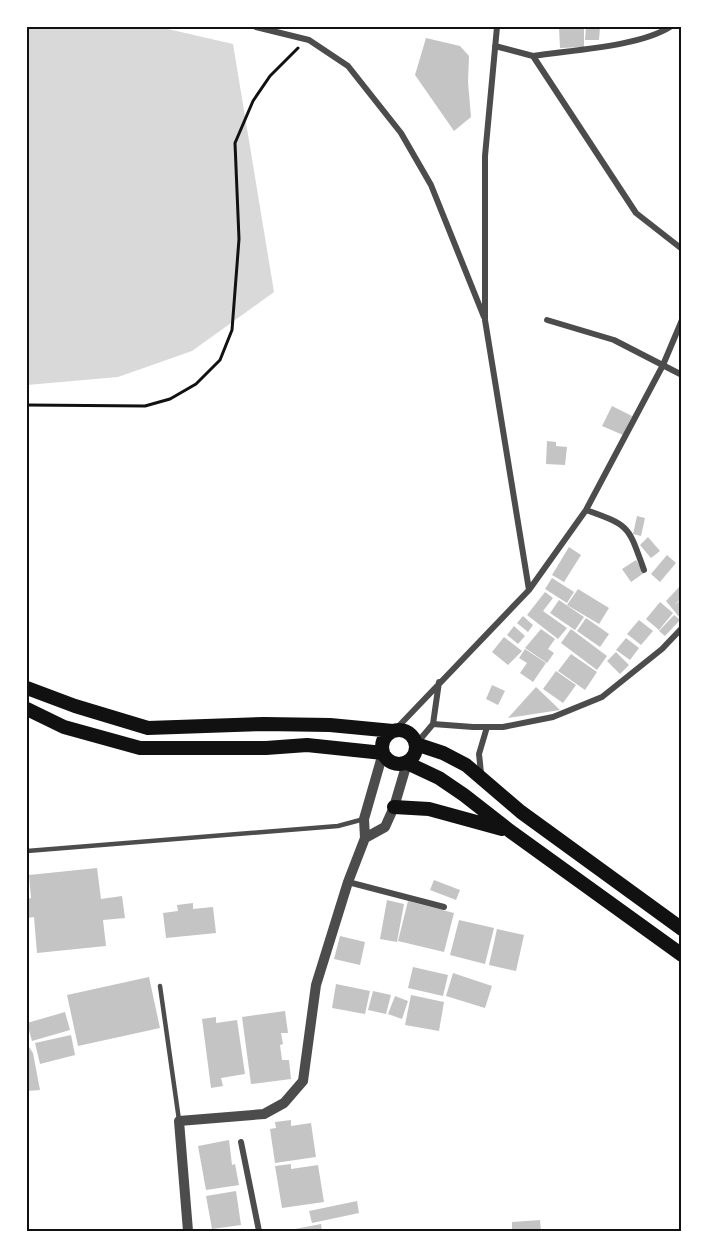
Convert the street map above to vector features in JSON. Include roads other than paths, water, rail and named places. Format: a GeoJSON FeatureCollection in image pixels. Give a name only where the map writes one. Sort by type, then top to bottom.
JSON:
{"type":"FeatureCollection","features":[{"type":"Feature","properties":{"kind":"main road"},"geometry":{"type":"LineString","coordinates":[[27,688],[75,706],[148,728],[275,724],[330,725],[405,731],[414,738],[416,744],[415,755],[407,763]]}},
{"type":"Feature","properties":{"kind":"main road"},"geometry":{"type":"LineString","coordinates":[[27,709],[64,727],[140,748],[266,748],[307,745],[383,753]]}},
{"type":"Feature","properties":{"kind":"main road"},"geometry":{"type":"LineString","coordinates":[[393,731],[382,744],[383,753],[391,763],[407,763],[439,778],[682,955]]}},
{"type":"Feature","properties":{"kind":"main road"},"geometry":{"type":"LineString","coordinates":[[416,744],[458,761],[521,812],[682,929]]}},
{"type":"Feature","properties":{"kind":"main road"},"geometry":{"type":"LineString","coordinates":[[394,807],[429,809],[510,831]]}},
{"type":"Feature","properties":{"kind":"street"},"geometry":{"type":"LineString","coordinates":[[256,27],[309,40],[348,66],[401,133],[431,185],[485,320]]}},
{"type":"Feature","properties":{"kind":"street"},"geometry":{"type":"LineString","coordinates":[[496,27],[485,156],[485,320],[529,590]]}},
{"type":"Feature","properties":{"kind":"street"},"geometry":{"type":"LineString","coordinates":[[495,46],[533,56],[628,42],[662,32],[670,27]]}},
{"type":"Feature","properties":{"kind":"street"},"geometry":{"type":"LineString","coordinates":[[533,56],[636,213],[682,249]]}},
{"type":"Feature","properties":{"kind":"street"},"geometry":{"type":"LineString","coordinates":[[547,320],[614,340],[682,375]]}},
{"type":"Feature","properties":{"kind":"street"},"geometry":{"type":"LineString","coordinates":[[393,731],[529,590],[586,510],[663,365],[682,320]]}},
{"type":"Feature","properties":{"kind":"street"},"geometry":{"type":"LineString","coordinates":[[586,510],[625,526],[633,537],[644,570]]}},
{"type":"Feature","properties":{"kind":"street"},"geometry":{"type":"LineString","coordinates":[[433,724],[503,727],[554,717],[602,697],[662,649],[682,628]]}},
{"type":"Feature","properties":{"kind":"street"},"geometry":{"type":"LineString","coordinates":[[416,744],[433,724],[440,681]]}},
{"type":"Feature","properties":{"kind":"street"},"geometry":{"type":"LineString","coordinates":[[482,779],[479,754],[487,727]]}},
{"type":"Feature","properties":{"kind":"street"},"geometry":{"type":"LineString","coordinates":[[188,1231],[179,1121],[264,1114],[284,1103],[303,1081],[316,985],[348,882],[365,838],[364,819],[383,753]]}},
{"type":"Feature","properties":{"kind":"street"},"geometry":{"type":"LineString","coordinates":[[365,838],[385,827],[394,807],[407,763]]}},
{"type":"Feature","properties":{"kind":"street"},"geometry":{"type":"LineString","coordinates":[[348,882],[444,907]]}},
{"type":"Feature","properties":{"kind":"street"},"geometry":{"type":"LineString","coordinates":[[241,1142],[259,1231]]}},
{"type":"Feature","properties":{"kind":"lane"},"geometry":{"type":"LineString","coordinates":[[27,851],[338,826],[364,819]]}},
{"type":"Feature","properties":{"kind":"lane"},"geometry":{"type":"LineString","coordinates":[[160,986],[179,1121]]}}]}
